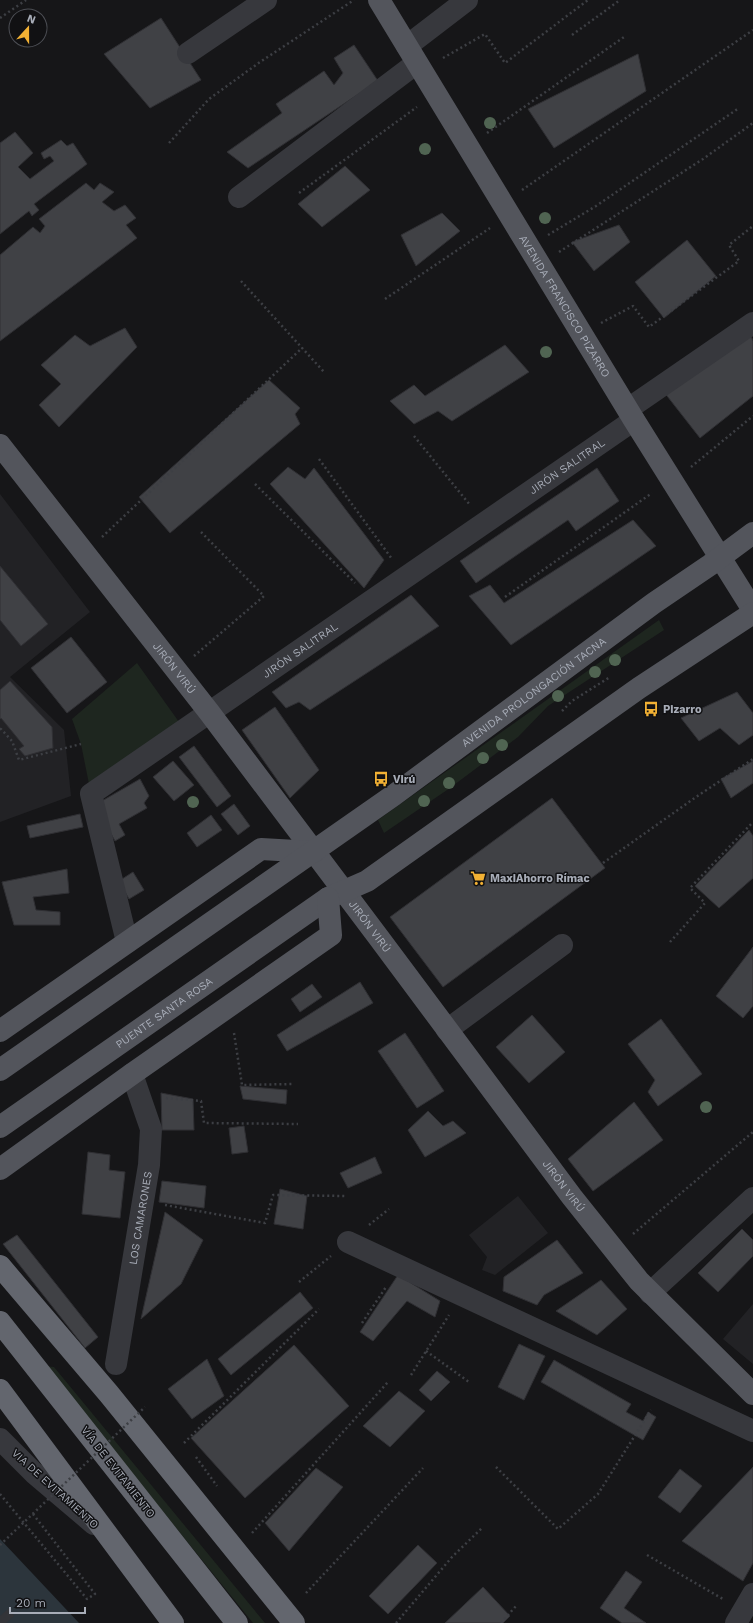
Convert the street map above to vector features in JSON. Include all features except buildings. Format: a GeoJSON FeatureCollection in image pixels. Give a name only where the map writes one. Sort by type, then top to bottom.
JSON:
{"type":"FeatureCollection","features":[{"type":"Feature","properties":{"kind":"highway"},"geometry":{"type":"LineString","coordinates":[[0,1266],[114,1399],[294,1623]]}},
{"type":"Feature","properties":{"kind":"highway","name":"VÍA DE EVITAMIENTO"},"geometry":{"type":"LineString","coordinates":[[0,1322],[237,1623]]}},
{"type":"Feature","properties":{"kind":"highway"},"geometry":{"type":"LineString","coordinates":[[0,1390],[173,1623]]}},
{"type":"Feature","properties":{"kind":"main road","name":"AVENIDA FRANCISCO PIZARRO"},"geometry":{"type":"LineString","coordinates":[[379,0],[672,482],[753,611]]}},
{"type":"Feature","properties":{"kind":"main road","name":"JIRÓN VIRÚ"},"geometry":{"type":"LineString","coordinates":[[0,445],[176,670],[314,852],[336,895],[447,1030],[572,1197],[614,1250],[650,1293],[753,1394]]}},
{"type":"Feature","properties":{"kind":"main road","name":"AVENIDA PROLONGACIÓN TACNA"},"geometry":{"type":"LineString","coordinates":[[314,852],[394,795],[654,603],[721,558],[753,533]]}},
{"type":"Feature","properties":{"kind":"main road"},"geometry":{"type":"LineString","coordinates":[[0,1169],[132,1074],[331,935],[336,895],[367,881],[639,688],[753,611]]}},
{"type":"Feature","properties":{"kind":"main road"},"geometry":{"type":"LineString","coordinates":[[0,1031],[261,849],[314,852]]}},
{"type":"Feature","properties":{"kind":"main road"},"geometry":{"type":"LineString","coordinates":[[0,1070],[314,852]]}},
{"type":"Feature","properties":{"kind":"main road","name":"PUENTE SANTA ROSA"},"geometry":{"type":"LineString","coordinates":[[0,1127],[336,895]]}},
{"type":"Feature","properties":{"kind":"street"},"geometry":{"type":"LineString","coordinates":[[188,53],[266,0]]}},
{"type":"Feature","properties":{"kind":"street"},"geometry":{"type":"LineString","coordinates":[[239,197],[410,68],[415,59],[466,0]]}},
{"type":"Feature","properties":{"kind":"street","name":"JIRÓN SALITRAL"},"geometry":{"type":"LineString","coordinates":[[127,942],[91,794],[484,523],[753,323]]}},
{"type":"Feature","properties":{"kind":"street"},"geometry":{"type":"LineString","coordinates":[[447,1030],[562,945]]}},
{"type":"Feature","properties":{"kind":"street","name":"LOS CAMARONES"},"geometry":{"type":"LineString","coordinates":[[116,1364],[149,1165],[151,1128],[132,1074]]}},
{"type":"Feature","properties":{"kind":"street"},"geometry":{"type":"LineString","coordinates":[[650,1293],[753,1198]]}},
{"type":"Feature","properties":{"kind":"street"},"geometry":{"type":"LineString","coordinates":[[348,1242],[753,1431]]}},
{"type":"Feature","properties":{"kind":"street","name":"VIA DE EVITAMIENTO"},"geometry":{"type":"LineString","coordinates":[[0,1439],[34,1473],[110,1538]]}},
{"type":"Feature","properties":{"kind":"path"},"geometry":{"type":"LineString","coordinates":[[0,18],[26,0]]}},
{"type":"Feature","properties":{"kind":"path"},"geometry":{"type":"LineString","coordinates":[[169,143],[209,98],[260,62],[354,0]]}},
{"type":"Feature","properties":{"kind":"path"},"geometry":{"type":"LineString","coordinates":[[415,59],[485,34],[505,63],[588,0]]}},
{"type":"Feature","properties":{"kind":"path"},"geometry":{"type":"LineString","coordinates":[[572,35],[620,0]]}},
{"type":"Feature","properties":{"kind":"path"},"geometry":{"type":"LineString","coordinates":[[385,299],[506,209],[753,30]]}},
{"type":"Feature","properties":{"kind":"path"},"geometry":{"type":"LineString","coordinates":[[468,146],[624,37]]}},
{"type":"Feature","properties":{"kind":"path"},"geometry":{"type":"LineString","coordinates":[[299,192],[429,99],[434,91]]}},
{"type":"Feature","properties":{"kind":"path"},"geometry":{"type":"LineString","coordinates":[[534,256],[596,206],[739,108]]}},
{"type":"Feature","properties":{"kind":"path"},"geometry":{"type":"LineString","coordinates":[[534,256],[703,159],[753,123]]}},
{"type":"Feature","properties":{"kind":"path"},"geometry":{"type":"LineString","coordinates":[[581,333],[633,306],[649,327],[739,261],[729,245],[753,226]]}},
{"type":"Feature","properties":{"kind":"path"},"geometry":{"type":"LineString","coordinates":[[241,281],[324,372]]}},
{"type":"Feature","properties":{"kind":"path"},"geometry":{"type":"LineString","coordinates":[[85,553],[302,348]]}},
{"type":"Feature","properties":{"kind":"path"},"geometry":{"type":"LineString","coordinates":[[505,597],[672,482],[753,416]]}},
{"type":"Feature","properties":{"kind":"path"},"geometry":{"type":"LineString","coordinates":[[414,436],[484,523]]}},
{"type":"Feature","properties":{"kind":"path"},"geometry":{"type":"LineString","coordinates":[[319,459],[405,577]]}},
{"type":"Feature","properties":{"kind":"path"},"geometry":{"type":"LineString","coordinates":[[255,484],[372,600]]}},
{"type":"Feature","properties":{"kind":"path"},"geometry":{"type":"LineString","coordinates":[[176,670],[264,596],[201,532]]}},
{"type":"Feature","properties":{"kind":"path"},"geometry":{"type":"LineString","coordinates":[[0,729],[12,741],[19,760],[81,744]]}},
{"type":"Feature","properties":{"kind":"path"},"geometry":{"type":"LineString","coordinates":[[603,863],[696,797],[753,759]]}},
{"type":"Feature","properties":{"kind":"path"},"geometry":{"type":"LineString","coordinates":[[670,942],[705,903],[690,888],[753,822]]}},
{"type":"Feature","properties":{"kind":"path"},"geometry":{"type":"LineString","coordinates":[[230,1006],[242,1084],[293,1084]]}},
{"type":"Feature","properties":{"kind":"path"},"geometry":{"type":"LineString","coordinates":[[139,1096],[201,1101],[204,1123],[298,1124]]}},
{"type":"Feature","properties":{"kind":"path"},"geometry":{"type":"LineString","coordinates":[[614,1250],[753,1132]]}},
{"type":"Feature","properties":{"kind":"path"},"geometry":{"type":"LineString","coordinates":[[143,1201],[265,1224],[272,1195],[345,1196]]}},
{"type":"Feature","properties":{"kind":"path"},"geometry":{"type":"LineString","coordinates":[[362,1323],[400,1266]]}},
{"type":"Feature","properties":{"kind":"path"},"geometry":{"type":"LineString","coordinates":[[411,1375],[461,1296]]}},
{"type":"Feature","properties":{"kind":"path"},"geometry":{"type":"LineString","coordinates":[[184,1443],[319,1309]]}},
{"type":"Feature","properties":{"kind":"path"},"geometry":{"type":"LineString","coordinates":[[426,1351],[469,1382]]}},
{"type":"Feature","properties":{"kind":"path"},"geometry":{"type":"LineString","coordinates":[[251,1534],[388,1382]]}},
{"type":"Feature","properties":{"kind":"path"},"geometry":{"type":"LineString","coordinates":[[496,1467],[558,1529],[598,1494],[665,1390]]}},
{"type":"Feature","properties":{"kind":"path"},"geometry":{"type":"LineString","coordinates":[[0,1545],[146,1407]]}},
{"type":"Feature","properties":{"kind":"path"},"geometry":{"type":"LineString","coordinates":[[306,1594],[423,1468]]}},
{"type":"Feature","properties":{"kind":"path"},"geometry":{"type":"LineString","coordinates":[[0,1494],[87,1599],[95,1594],[33,1514]]}},
{"type":"Feature","properties":{"kind":"path"},"geometry":{"type":"LineString","coordinates":[[396,1623],[452,1557],[483,1527]]}},
{"type":"Feature","properties":{"kind":"path"},"geometry":{"type":"LineString","coordinates":[[647,1555],[744,1609]]}},
{"type":"Feature","properties":{"kind":"path"},"geometry":{"type":"LineString","coordinates":[[501,1623],[516,1606]]}},
{"type":"Feature","properties":{"kind":"shaded area"},"geometry":{"type":"Polygon","coordinates":[[[0,494],[90,612],[10,677],[64,730],[71,796],[0,822],[0,494]]]}},
{"type":"Feature","properties":{"kind":"shaded area"},"geometry":{"type":"Polygon","coordinates":[[[659,620],[664,630],[548,706],[518,737],[450,788],[384,833],[378,820],[659,620]]]}},
{"type":"Feature","properties":{"kind":"shaded area"},"geometry":{"type":"Polygon","coordinates":[[[137,663],[184,729],[91,794],[81,744],[72,719],[137,663]]]}},
{"type":"Feature","properties":{"kind":"shaded area"},"geometry":{"type":"Polygon","coordinates":[[[518,1196],[548,1233],[495,1275],[482,1270],[487,1257],[469,1235],[518,1196]]]}},
{"type":"Feature","properties":{"kind":"shaded area"},"geometry":{"type":"Polygon","coordinates":[[[753,1304],[753,1364],[723,1339],[753,1304]]]}},
{"type":"Feature","properties":{"kind":"shaded area"},"geometry":{"type":"Polygon","coordinates":[[[45,1366],[54,1367],[265,1623],[253,1623],[45,1366]]]}},
{"type":"Feature","properties":{"kind":"shaded area"},"geometry":{"type":"Polygon","coordinates":[[[0,1539],[79,1623],[0,1623],[0,1539]]]}},
{"type":"Feature","properties":{"kind":"tunnel"},"geometry":{"type":"LineString","coordinates":[[0,1616],[6,1623]]}},
{"type":"Feature","properties":{"kind":"place","name":"Pizarro"},"geometry":{"type":"Point","coordinates":[651,709]}},
{"type":"Feature","properties":{"kind":"place","name":"Virú"},"geometry":{"type":"Point","coordinates":[381,779]}},
{"type":"Feature","properties":{"kind":"place","name":"MaxiAhorro Rímac"},"geometry":{"type":"Point","coordinates":[478,878]}}]}
